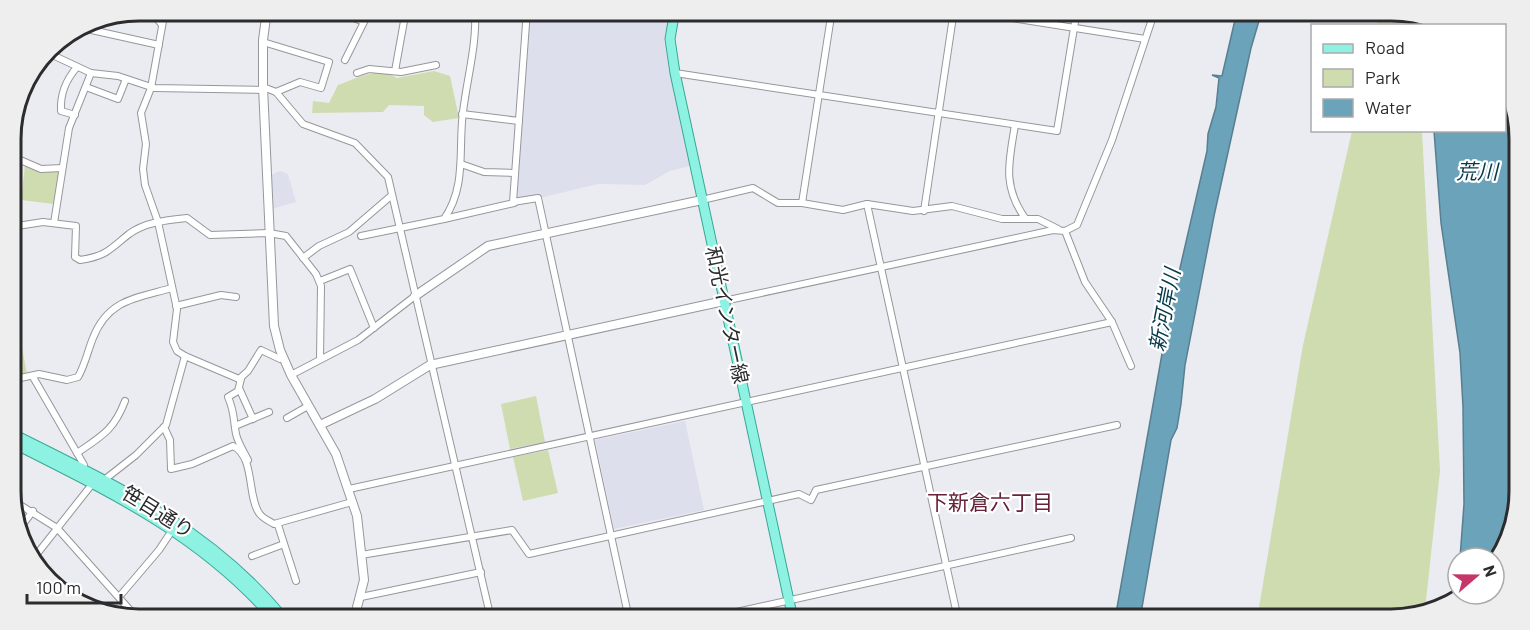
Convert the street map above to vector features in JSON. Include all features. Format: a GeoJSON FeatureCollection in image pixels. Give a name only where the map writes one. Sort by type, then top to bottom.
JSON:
{"type":"FeatureCollection","features":[{"type":"Feature","properties":{"kind":"main road","name":"和光インター線"},"geometry":{"type":"LineString","coordinates":[[673,21],[670,39],[675,74],[791,609]]}},
{"type":"Feature","properties":{"kind":"main road","name":"笹目通り"},"geometry":{"type":"LineString","coordinates":[[21,438],[149,504],[198,537],[246,578],[274,609]]}},
{"type":"Feature","properties":{"kind":"main road","name":"笹目通り"},"geometry":{"type":"LineString","coordinates":[[21,447],[93,483],[173,529],[223,567],[263,609]]}},
{"type":"Feature","properties":{"kind":"street"},"geometry":{"type":"LineString","coordinates":[[159,21],[162,25]]}},
{"type":"Feature","properties":{"kind":"street"},"geometry":{"type":"LineString","coordinates":[[163,21],[151,88],[141,113],[146,144],[143,169],[145,185],[158,222],[176,306],[173,342],[177,351],[185,356],[241,379]]}},
{"type":"Feature","properties":{"kind":"street"},"geometry":{"type":"LineString","coordinates":[[264,21],[263,89],[274,326],[283,358],[336,454],[349,489],[358,526],[364,580],[357,609]]}},
{"type":"Feature","properties":{"kind":"street"},"geometry":{"type":"LineString","coordinates":[[345,60],[364,22],[361,21]]}},
{"type":"Feature","properties":{"kind":"street"},"geometry":{"type":"LineString","coordinates":[[395,71],[404,21]]}},
{"type":"Feature","properties":{"kind":"street"},"geometry":{"type":"LineString","coordinates":[[444,219],[456,201],[461,164],[462,114],[471,70],[474,21]]}},
{"type":"Feature","properties":{"kind":"street"},"geometry":{"type":"LineString","coordinates":[[514,203],[514,172],[526,21]]}},
{"type":"Feature","properties":{"kind":"street"},"geometry":{"type":"LineString","coordinates":[[802,202],[830,21]]}},
{"type":"Feature","properties":{"kind":"street"},"geometry":{"type":"LineString","coordinates":[[924,211],[952,21]]}},
{"type":"Feature","properties":{"kind":"street"},"geometry":{"type":"LineString","coordinates":[[1030,21],[1144,39]]}},
{"type":"Feature","properties":{"kind":"street"},"geometry":{"type":"LineString","coordinates":[[675,74],[1057,131],[1075,21]]}},
{"type":"Feature","properties":{"kind":"street"},"geometry":{"type":"LineString","coordinates":[[320,425],[375,399],[430,365],[1077,225],[1112,140],[1151,21]]}},
{"type":"Feature","properties":{"kind":"street"},"geometry":{"type":"LineString","coordinates":[[93,30],[159,45]]}},
{"type":"Feature","properties":{"kind":"street"},"geometry":{"type":"LineString","coordinates":[[54,56],[91,73],[126,78],[151,88],[263,89],[276,92],[300,82],[321,88],[329,62],[263,42]]}},
{"type":"Feature","properties":{"kind":"street"},"geometry":{"type":"LineString","coordinates":[[357,73],[369,69],[395,71],[436,66]]}},
{"type":"Feature","properties":{"kind":"street"},"geometry":{"type":"LineString","coordinates":[[75,115],[61,111],[61,99],[68,79],[77,67]]}},
{"type":"Feature","properties":{"kind":"street"},"geometry":{"type":"LineString","coordinates":[[54,223],[69,128],[91,73]]}},
{"type":"Feature","properties":{"kind":"street"},"geometry":{"type":"LineString","coordinates":[[86,87],[118,99],[126,78]]}},
{"type":"Feature","properties":{"kind":"street"},"geometry":{"type":"LineString","coordinates":[[276,92],[303,124],[355,144],[366,152],[388,177],[489,609]]}},
{"type":"Feature","properties":{"kind":"street"},"geometry":{"type":"LineString","coordinates":[[462,114],[519,121]]}},
{"type":"Feature","properties":{"kind":"street"},"geometry":{"type":"LineString","coordinates":[[1015,125],[1009,165],[1010,183],[1013,201],[1025,218]]}},
{"type":"Feature","properties":{"kind":"street"},"geometry":{"type":"LineString","coordinates":[[21,160],[41,169],[62,168]]}},
{"type":"Feature","properties":{"kind":"street"},"geometry":{"type":"LineString","coordinates":[[461,164],[484,172],[514,172]]}},
{"type":"Feature","properties":{"kind":"street"},"geometry":{"type":"LineString","coordinates":[[291,375],[374,328],[488,246],[753,188],[778,203],[802,202],[843,210],[867,204],[924,211],[952,206],[1002,219],[1038,219],[1061,230],[1085,282],[1112,322],[1131,366]]}},
{"type":"Feature","properties":{"kind":"street"},"geometry":{"type":"LineString","coordinates":[[303,258],[319,246],[343,237],[392,195]]}},
{"type":"Feature","properties":{"kind":"street"},"geometry":{"type":"LineString","coordinates":[[361,236],[538,198],[627,609]]}},
{"type":"Feature","properties":{"kind":"street"},"geometry":{"type":"LineString","coordinates":[[867,204],[956,609]]}},
{"type":"Feature","properties":{"kind":"street"},"geometry":{"type":"LineString","coordinates":[[21,227],[34,222],[76,226],[75,257],[80,260],[117,247],[129,234],[158,222],[187,218],[210,235],[269,233],[286,236],[320,281],[322,292],[319,322],[320,359]]}},
{"type":"Feature","properties":{"kind":"street"},"geometry":{"type":"LineString","coordinates":[[320,281],[350,269],[374,328]]}},
{"type":"Feature","properties":{"kind":"street"},"geometry":{"type":"LineString","coordinates":[[21,379],[39,374],[67,380],[78,377],[97,329],[118,304],[138,296],[172,288]]}},
{"type":"Feature","properties":{"kind":"street"},"geometry":{"type":"LineString","coordinates":[[176,306],[221,296],[236,297]]}},
{"type":"Feature","properties":{"kind":"street"},"geometry":{"type":"LineString","coordinates":[[349,489],[1112,322]]}},
{"type":"Feature","properties":{"kind":"street"},"geometry":{"type":"LineString","coordinates":[[253,419],[239,388],[241,379],[261,350],[283,358]]}},
{"type":"Feature","properties":{"kind":"street"},"geometry":{"type":"LineString","coordinates":[[104,480],[136,455],[164,427],[185,356]]}},
{"type":"Feature","properties":{"kind":"street"},"geometry":{"type":"LineString","coordinates":[[33,377],[84,465],[82,468]]}},
{"type":"Feature","properties":{"kind":"street"},"geometry":{"type":"LineString","coordinates":[[239,388],[228,397],[236,416],[235,426],[249,462],[251,481]]}},
{"type":"Feature","properties":{"kind":"street"},"geometry":{"type":"LineString","coordinates":[[77,453],[108,432],[117,420],[125,401]]}},
{"type":"Feature","properties":{"kind":"street"},"geometry":{"type":"LineString","coordinates":[[287,418],[309,406]]}},
{"type":"Feature","properties":{"kind":"street"},"geometry":{"type":"LineString","coordinates":[[235,426],[269,412]]}},
{"type":"Feature","properties":{"kind":"street"},"geometry":{"type":"LineString","coordinates":[[361,555],[512,530],[530,554],[610,534],[799,494],[811,500],[816,490],[1117,425]]}},
{"type":"Feature","properties":{"kind":"street"},"geometry":{"type":"LineString","coordinates":[[164,427],[170,440],[171,469],[192,464],[233,446],[237,448],[251,481],[258,512],[278,525],[296,581]]}},
{"type":"Feature","properties":{"kind":"street"},"geometry":{"type":"LineString","coordinates":[[38,552],[93,483]]}},
{"type":"Feature","properties":{"kind":"street"},"geometry":{"type":"LineString","coordinates":[[278,525],[352,502]]}},
{"type":"Feature","properties":{"kind":"street"},"geometry":{"type":"LineString","coordinates":[[22,505],[57,528],[128,608]]}},
{"type":"Feature","properties":{"kind":"street"},"geometry":{"type":"LineString","coordinates":[[25,521],[33,511]]}},
{"type":"Feature","properties":{"kind":"street"},"geometry":{"type":"LineString","coordinates":[[119,597],[159,550],[173,529]]}},
{"type":"Feature","properties":{"kind":"street"},"geometry":{"type":"LineString","coordinates":[[752,609],[1071,538]]}},
{"type":"Feature","properties":{"kind":"street"},"geometry":{"type":"LineString","coordinates":[[252,556],[284,544]]}},
{"type":"Feature","properties":{"kind":"street"},"geometry":{"type":"LineString","coordinates":[[361,597],[481,572]]}},
{"type":"Feature","properties":{"kind":"shaded area"},"geometry":{"type":"Polygon","coordinates":[[[528,21],[669,21],[664,41],[690,166],[670,171],[645,185],[598,184],[540,198],[515,198],[528,21]]]}},
{"type":"Feature","properties":{"kind":"shaded area"},"geometry":{"type":"Polygon","coordinates":[[[280,171],[288,174],[296,202],[272,209],[271,175],[280,171]]]}},
{"type":"Feature","properties":{"kind":"shaded area"},"geometry":{"type":"Polygon","coordinates":[[[685,421],[704,510],[614,529],[595,440],[685,421]]]}},
{"type":"Feature","properties":{"kind":"green space"},"geometry":{"type":"Polygon","coordinates":[[[1378,21],[1415,23],[1415,24],[1377,24],[1378,21]]]}},
{"type":"Feature","properties":{"kind":"green space"},"geometry":{"type":"Polygon","coordinates":[[[434,71],[450,76],[459,118],[433,122],[424,115],[424,106],[389,105],[383,112],[312,113],[313,101],[329,103],[338,85],[360,77],[383,73],[397,78],[434,71]]]}},
{"type":"Feature","properties":{"kind":"green space"},"geometry":{"type":"Polygon","coordinates":[[[1352,132],[1422,132],[1440,471],[1426,604],[1399,609],[1259,609],[1303,345],[1352,132]]]}},
{"type":"Feature","properties":{"kind":"green space"},"geometry":{"type":"Polygon","coordinates":[[[25,165],[42,172],[59,172],[54,204],[21,200],[25,165]]]}},
{"type":"Feature","properties":{"kind":"green space"},"geometry":{"type":"Polygon","coordinates":[[[21,342],[27,374],[21,375],[21,342]]]}},
{"type":"Feature","properties":{"kind":"green space"},"geometry":{"type":"Polygon","coordinates":[[[536,396],[545,442],[510,449],[501,404],[536,396]]]}},
{"type":"Feature","properties":{"kind":"green space"},"geometry":{"type":"Polygon","coordinates":[[[548,450],[558,493],[523,501],[513,457],[548,450]]]}},
{"type":"Feature","properties":{"kind":"water"},"geometry":{"type":"Polygon","coordinates":[[[1235,21],[1259,21],[1214,216],[1185,365],[1177,428],[1171,440],[1142,609],[1117,609],[1168,320],[1207,151],[1208,134],[1216,107],[1219,78],[1212,75],[1222,76],[1235,21]]]}},
{"type":"Feature","properties":{"kind":"water","name":"荒川"},"geometry":{"type":"Polygon","coordinates":[[[1506,113],[1509,139],[1509,499],[1503,529],[1495,546],[1461,546],[1464,504],[1460,353],[1441,223],[1434,132],[1506,132],[1506,113]]]}},
{"type":"Feature","properties":{"kind":"district","name":"下新倉六丁目"},"geometry":{"type":"Point","coordinates":[990,503]}},
{"type":"Feature","properties":{"kind":"water label","name":"新河岸川"},"geometry":{"type":"Point","coordinates":[1165,310]}}]}
